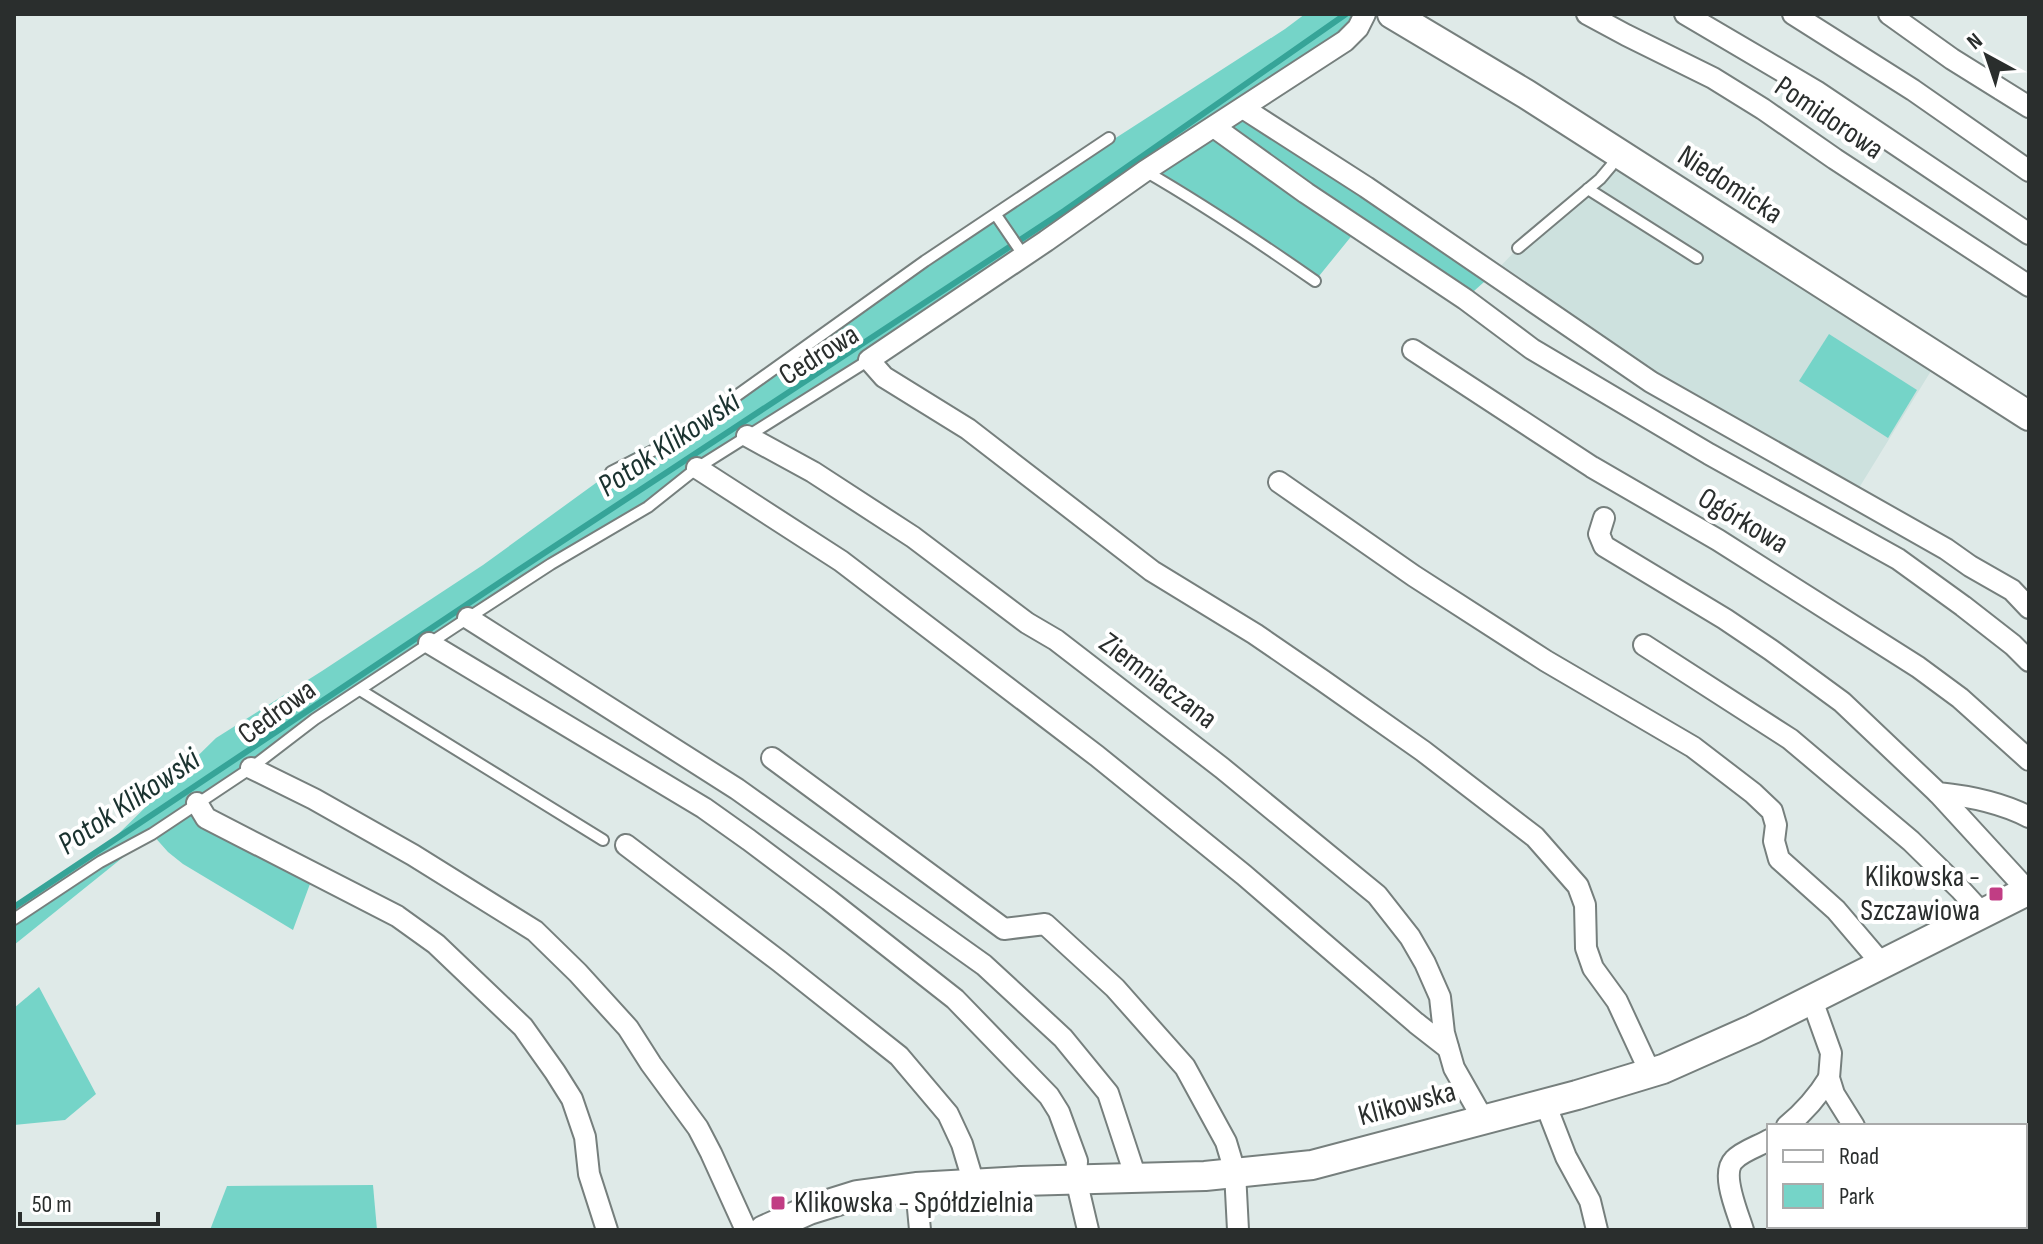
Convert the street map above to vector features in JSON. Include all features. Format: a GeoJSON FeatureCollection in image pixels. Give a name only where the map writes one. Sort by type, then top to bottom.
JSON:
{"type":"FeatureCollection","features":[{"type":"Feature","properties":{"kind":"street","name":"Cedrowa"},"geometry":{"type":"LineString","coordinates":[[869,360],[1145,171],[1345,41],[1358,28],[1365,14]]}},
{"type":"Feature","properties":{"kind":"street","name":"Niedomicka"},"geometry":{"type":"LineString","coordinates":[[1392,14],[1477,63],[2029,416]]}},
{"type":"Feature","properties":{"kind":"street","name":"Pomidorowa"},"geometry":{"type":"LineString","coordinates":[[1587,14],[1713,78],[2029,286]]}},
{"type":"Feature","properties":{"kind":"street","name":"Pomidorowa"},"geometry":{"type":"LineString","coordinates":[[1685,14],[1816,91],[2029,234]]}},
{"type":"Feature","properties":{"kind":"street"},"geometry":{"type":"LineString","coordinates":[[1793,14],[1913,90],[2029,171]]}},
{"type":"Feature","properties":{"kind":"street"},"geometry":{"type":"LineString","coordinates":[[1889,14],[1952,59],[2029,107]]}},
{"type":"Feature","properties":{"kind":"street"},"geometry":{"type":"LineString","coordinates":[[1243,108],[1366,187],[1651,382],[1946,549],[2012,590],[2029,608]]}},
{"type":"Feature","properties":{"kind":"street"},"geometry":{"type":"LineString","coordinates":[[1214,127],[1306,193],[1465,299],[1532,349],[1709,454],[1898,559],[1963,606],[2029,661]]}},
{"type":"Feature","properties":{"kind":"street","name":"Ogórkowa"},"geometry":{"type":"LineString","coordinates":[[1413,350],[1592,467],[1718,540],[1918,667],[1960,698],[2029,760]]}},
{"type":"Feature","properties":{"kind":"street"},"geometry":{"type":"LineString","coordinates":[[869,360],[884,377],[968,429],[1152,571],[1255,634],[1345,696],[1535,837],[1578,886],[1585,905],[1586,948],[1593,968],[1617,1001],[1650,1072]]}},
{"type":"Feature","properties":{"kind":"street","name":"Ziemniaczana"},"geometry":{"type":"LineString","coordinates":[[747,436],[813,472],[913,537],[1027,623],[1056,640],[1222,768],[1377,895],[1410,937],[1425,963],[1440,997],[1454,1068],[1483,1119]]}},
{"type":"Feature","properties":{"kind":"street","name":"Ziemniaczana"},"geometry":{"type":"LineString","coordinates":[[697,468],[841,561],[1097,756],[1244,875],[1448,1048]]}},
{"type":"Feature","properties":{"kind":"street"},"geometry":{"type":"LineString","coordinates":[[1279,482],[1414,576],[1546,661],[1693,747],[1753,793],[1772,811],[1779,859],[1836,910],[1882,964]]}},
{"type":"Feature","properties":{"kind":"street"},"geometry":{"type":"LineString","coordinates":[[1604,518],[1599,534],[1604,546],[1725,619],[1842,702],[1938,793],[2028,890]]}},
{"type":"Feature","properties":{"kind":"street"},"geometry":{"type":"LineString","coordinates":[[468,618],[737,789],[984,965],[1063,1038],[1108,1093],[1136,1178]]}},
{"type":"Feature","properties":{"kind":"street"},"geometry":{"type":"LineString","coordinates":[[429,643],[704,808],[829,900],[955,999],[1049,1096],[1059,1112],[1077,1161],[1076,1179],[1088,1230]]}},
{"type":"Feature","properties":{"kind":"street"},"geometry":{"type":"LineString","coordinates":[[1644,645],[1790,739],[1911,841],[1982,913]]}},
{"type":"Feature","properties":{"kind":"street"},"geometry":{"type":"LineString","coordinates":[[772,758],[1004,929],[1045,924],[1115,988],[1185,1067],[1226,1142],[1235,1172],[1239,1230]]}},
{"type":"Feature","properties":{"kind":"street"},"geometry":{"type":"LineString","coordinates":[[251,768],[314,799],[413,855],[535,931],[628,1028],[698,1128],[746,1230]]}},
{"type":"Feature","properties":{"kind":"street"},"geometry":{"type":"LineString","coordinates":[[1938,793],[1959,795],[2018,811],[2029,817]]}},
{"type":"Feature","properties":{"kind":"street"},"geometry":{"type":"LineString","coordinates":[[197,803],[206,818],[355,893],[411,926],[436,944],[523,1027],[572,1099],[585,1137],[589,1174],[607,1230]]}},
{"type":"Feature","properties":{"kind":"street"},"geometry":{"type":"LineString","coordinates":[[626,845],[899,1056],[948,1114],[962,1144],[974,1184]]}},
{"type":"Feature","properties":{"kind":"street","name":"Klikowska"},"geometry":{"type":"LineString","coordinates":[[764,1230],[809,1210],[857,1195],[916,1187],[1205,1176],[1312,1165],[1545,1103],[1650,1072],[1740,1035],[2028,890]]}},
{"type":"Feature","properties":{"kind":"street"},"geometry":{"type":"LineString","coordinates":[[1812,1000],[1831,1053],[1829,1078],[1834,1094],[1853,1124]]}},
{"type":"Feature","properties":{"kind":"street"},"geometry":{"type":"LineString","coordinates":[[1790,1124],[1820,1093],[1829,1078]]}},
{"type":"Feature","properties":{"kind":"street"},"geometry":{"type":"LineString","coordinates":[[1545,1103],[1566,1157],[1590,1201],[1597,1230]]}},
{"type":"Feature","properties":{"kind":"street"},"geometry":{"type":"LineString","coordinates":[[1743,1230],[1728,1182],[1729,1170],[1733,1161],[1767,1141]]}},
{"type":"Feature","properties":{"kind":"street"},"geometry":{"type":"LineString","coordinates":[[916,1187],[920,1230]]}},
{"type":"Feature","properties":{"kind":"lane"},"geometry":{"type":"LineString","coordinates":[[611,472],[676,439],[925,261],[1109,138]]}},
{"type":"Feature","properties":{"kind":"lane"},"geometry":{"type":"LineString","coordinates":[[1518,248],[1588,189],[1611,166],[1618,154]]}},
{"type":"Feature","properties":{"kind":"lane"},"geometry":{"type":"LineString","coordinates":[[1145,171],[1239,228],[1315,281]]}},
{"type":"Feature","properties":{"kind":"lane"},"geometry":{"type":"LineString","coordinates":[[1588,189],[1697,258]]}},
{"type":"Feature","properties":{"kind":"lane"},"geometry":{"type":"LineString","coordinates":[[996,215],[1024,256]]}},
{"type":"Feature","properties":{"kind":"lane","name":"Cedrowa"},"geometry":{"type":"LineString","coordinates":[[14,919],[100,862],[152,834],[429,643],[551,564],[648,507],[697,468],[869,360]]}},
{"type":"Feature","properties":{"kind":"lane"},"geometry":{"type":"LineString","coordinates":[[360,690],[603,840]]}},
{"type":"Feature","properties":{"kind":"shaded area"},"geometry":{"type":"Polygon","coordinates":[[[1618,154],[1939,358],[1854,496],[1493,274],[1518,248],[1600,179],[1618,154]]]}},
{"type":"Feature","properties":{"kind":"green space"},"geometry":{"type":"Polygon","coordinates":[[[1305,14],[1355,14],[1358,28],[1244,107],[1493,274],[1465,299],[1358,228],[1315,281],[1144,172],[648,507],[551,564],[198,803],[314,873],[293,930],[183,864],[152,834],[14,945],[14,907],[108,844],[216,738],[483,565],[611,472],[629,455],[693,424],[996,215],[1305,14]]]}},
{"type":"Feature","properties":{"kind":"green space"},"geometry":{"type":"Polygon","coordinates":[[[1829,334],[1917,390],[1888,438],[1799,381],[1829,334]]]}},
{"type":"Feature","properties":{"kind":"green space"},"geometry":{"type":"Polygon","coordinates":[[[39,987],[96,1094],[65,1120],[14,1125],[14,1008],[39,987]]]}},
{"type":"Feature","properties":{"kind":"green space"},"geometry":{"type":"Polygon","coordinates":[[[373,1185],[377,1230],[210,1230],[227,1186],[373,1185]]]}},
{"type":"Feature","properties":{"kind":"waterway","name":"Potok Klikowski"},"geometry":{"type":"LineString","coordinates":[[14,907],[1064,211],[1346,14]]}},
{"type":"Feature","properties":{"kind":"place","name":"Klikowska - Szczawiowa"},"geometry":{"type":"Point","coordinates":[1996,894]}},
{"type":"Feature","properties":{"kind":"place","name":"Klikowska - Spółdzielnia"},"geometry":{"type":"Point","coordinates":[778,1203]}}]}
